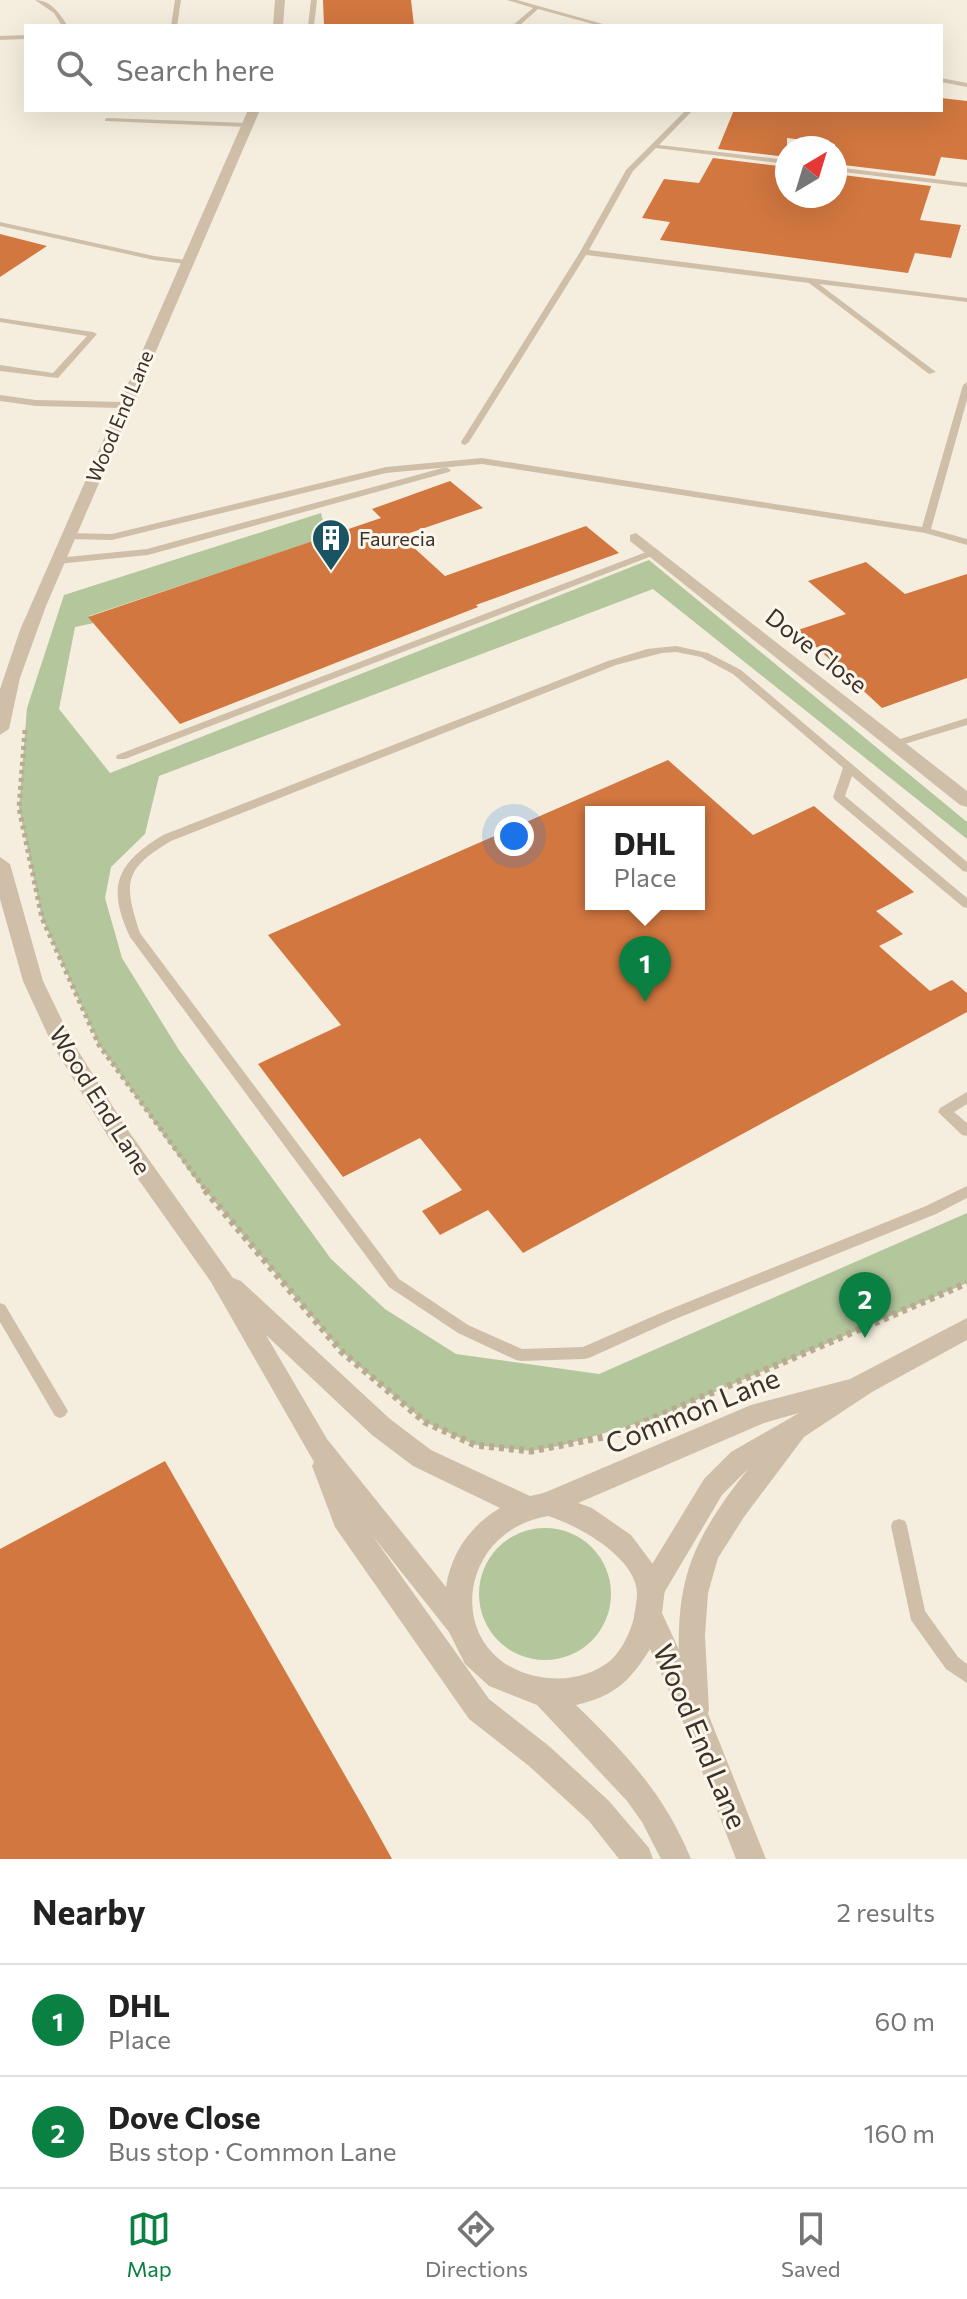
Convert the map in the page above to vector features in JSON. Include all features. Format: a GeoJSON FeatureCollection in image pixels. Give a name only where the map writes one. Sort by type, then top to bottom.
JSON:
{"type":"FeatureCollection","features":[{"type":"Feature","properties":{"kind":"street"},"geometry":{"type":"LineString","coordinates":[[278,24],[280,0]]}},
{"type":"Feature","properties":{"kind":"street","name":"Wood End Lane"},"geometry":{"type":"LineString","coordinates":[[0,729],[14,669],[57,561],[253,112]]}},
{"type":"Feature","properties":{"kind":"street","name":"Dove Close"},"geometry":{"type":"LineString","coordinates":[[636,538],[898,743],[967,801]]}},
{"type":"Feature","properties":{"kind":"street","name":"Wood End Lane"},"geometry":{"type":"LineString","coordinates":[[0,864],[18,937],[33,981],[63,1044],[117,1132],[219,1275],[318,1447],[457,1622]]}},
{"type":"Feature","properties":{"kind":"street","name":"Wood End Lane"},"geometry":{"type":"LineString","coordinates":[[219,1275],[381,1427],[422,1458],[536,1505]]}},
{"type":"Feature","properties":{"kind":"street","name":"Common Lane"},"geometry":{"type":"LineString","coordinates":[[650,1601],[713,1487],[740,1460],[796,1429],[863,1384],[967,1328]]}},
{"type":"Feature","properties":{"kind":"street","name":"Common Lane"},"geometry":{"type":"LineString","coordinates":[[536,1505],[760,1413],[863,1384]]}},
{"type":"Feature","properties":{"kind":"street"},"geometry":{"type":"LineString","coordinates":[[695,1716],[692,1645],[694,1590],[707,1553],[796,1429]]}},
{"type":"Feature","properties":{"kind":"street"},"geometry":{"type":"LineString","coordinates":[[318,1447],[344,1518],[479,1709],[539,1756],[599,1811],[638,1859]]}},
{"type":"Feature","properties":{"kind":"street"},"geometry":{"type":"LineString","coordinates":[[536,1505],[577,1512],[608,1530],[626,1546],[650,1601],[641,1639],[613,1676],[591,1688],[547,1695],[521,1690],[491,1671],[465,1642],[457,1622],[463,1563],[501,1522],[536,1505]]}},
{"type":"Feature","properties":{"kind":"street","name":"Wood End Lane"},"geometry":{"type":"LineString","coordinates":[[650,1601],[751,1859]]}},
{"type":"Feature","properties":{"kind":"street"},"geometry":{"type":"LineString","coordinates":[[547,1695],[627,1774],[667,1832],[676,1859]]}},
{"type":"Feature","properties":{"kind":"lane"},"geometry":{"type":"LineString","coordinates":[[38,0],[56,12],[64,24]]}},
{"type":"Feature","properties":{"kind":"lane"},"geometry":{"type":"LineString","coordinates":[[174,24],[178,0]]}},
{"type":"Feature","properties":{"kind":"lane"},"geometry":{"type":"LineString","coordinates":[[311,24],[314,0]]}},
{"type":"Feature","properties":{"kind":"lane"},"geometry":{"type":"LineString","coordinates":[[510,0],[599,24]]}},
{"type":"Feature","properties":{"kind":"lane"},"geometry":{"type":"LineString","coordinates":[[517,24],[535,9]]}},
{"type":"Feature","properties":{"kind":"lane"},"geometry":{"type":"LineString","coordinates":[[0,38],[24,37]]}},
{"type":"Feature","properties":{"kind":"lane"},"geometry":{"type":"LineString","coordinates":[[943,80],[967,85]]}},
{"type":"Feature","properties":{"kind":"lane"},"geometry":{"type":"LineString","coordinates":[[465,442],[584,252],[630,170],[688,112]]}},
{"type":"Feature","properties":{"kind":"lane"},"geometry":{"type":"LineString","coordinates":[[107,120],[247,125]]}},
{"type":"Feature","properties":{"kind":"lane"},"geometry":{"type":"LineString","coordinates":[[653,146],[775,161]]}},
{"type":"Feature","properties":{"kind":"lane"},"geometry":{"type":"LineString","coordinates":[[847,170],[967,185]]}},
{"type":"Feature","properties":{"kind":"lane"},"geometry":{"type":"LineString","coordinates":[[0,224],[154,258],[186,262]]}},
{"type":"Feature","properties":{"kind":"lane"},"geometry":{"type":"LineString","coordinates":[[584,252],[967,300]]}},
{"type":"Feature","properties":{"kind":"lane"},"geometry":{"type":"LineString","coordinates":[[810,281],[932,372]]}},
{"type":"Feature","properties":{"kind":"lane"},"geometry":{"type":"LineString","coordinates":[[0,320],[93,334],[55,376],[0,368]]}},
{"type":"Feature","properties":{"kind":"lane"},"geometry":{"type":"LineString","coordinates":[[926,530],[967,385]]}},
{"type":"Feature","properties":{"kind":"lane"},"geometry":{"type":"LineString","coordinates":[[0,398],[36,403],[123,405]]}},
{"type":"Feature","properties":{"kind":"lane"},"geometry":{"type":"LineString","coordinates":[[57,561],[148,552],[482,461]]}},
{"type":"Feature","properties":{"kind":"lane"},"geometry":{"type":"LineString","coordinates":[[68,536],[112,537],[386,470],[482,461],[926,530],[967,542]]}},
{"type":"Feature","properties":{"kind":"lane"},"geometry":{"type":"LineString","coordinates":[[222,510],[236,529]]}},
{"type":"Feature","properties":{"kind":"lane"},"geometry":{"type":"LineString","coordinates":[[121,757],[654,552]]}},
{"type":"Feature","properties":{"kind":"lane"},"geometry":{"type":"LineString","coordinates":[[967,868],[737,672],[709,655],[671,648],[642,652],[167,838],[145,851],[129,867],[121,886],[134,934],[394,1283],[463,1329],[521,1355],[584,1353],[931,1210],[967,1192]]}},
{"type":"Feature","properties":{"kind":"lane"},"geometry":{"type":"LineString","coordinates":[[898,743],[967,721]]}},
{"type":"Feature","properties":{"kind":"lane"},"geometry":{"type":"LineString","coordinates":[[849,768],[839,797],[967,904]]}},
{"type":"Feature","properties":{"kind":"lane"},"geometry":{"type":"LineString","coordinates":[[967,1097],[945,1112],[967,1131]]}},
{"type":"Feature","properties":{"kind":"lane"},"geometry":{"type":"LineString","coordinates":[[0,1309],[60,1411]]}},
{"type":"Feature","properties":{"kind":"lane"},"geometry":{"type":"LineString","coordinates":[[899,1526],[917,1614],[952,1663],[967,1675]]}},
{"type":"Feature","properties":{"kind":"path"},"geometry":{"type":"LineString","coordinates":[[26,722],[19,808],[42,918],[99,1045],[193,1176],[341,1351],[425,1422],[475,1445],[531,1451],[614,1435],[967,1283]]}},
{"type":"Feature","properties":{"kind":"green space"},"geometry":{"type":"Polygon","coordinates":[[[321,513],[327,537],[89,616],[94,623],[75,627],[59,709],[110,773],[649,560],[967,822],[967,839],[653,589],[159,776],[145,834],[111,867],[105,898],[122,958],[179,1050],[331,1259],[385,1309],[456,1354],[599,1374],[967,1213],[967,1283],[655,1418],[564,1445],[531,1451],[475,1445],[425,1422],[341,1351],[193,1176],[99,1045],[42,918],[19,808],[27,708],[64,595],[321,513]]]}},
{"type":"Feature","properties":{"kind":"green space"},"geometry":{"type":"Polygon","coordinates":[[[545,1528],[570,1533],[591,1548],[606,1569],[611,1594],[606,1619],[591,1640],[570,1655],[545,1660],[520,1655],[499,1640],[484,1619],[479,1594],[484,1569],[499,1548],[520,1533],[545,1528]]]}},
{"type":"Feature","properties":{"kind":"building"},"geometry":{"type":"Polygon","coordinates":[[[323,0],[411,0],[414,24],[324,24],[323,0]]]}},
{"type":"Feature","properties":{"kind":"building"},"geometry":{"type":"Polygon","coordinates":[[[943,98],[967,101],[967,160],[941,157],[935,176],[847,165],[847,136],[775,136],[775,156],[718,149],[733,112],[943,112],[943,98]]]}},
{"type":"Feature","properties":{"kind":"building"},"geometry":{"type":"Polygon","coordinates":[[[713,158],[775,166],[775,208],[847,208],[847,176],[931,186],[920,220],[961,225],[951,258],[915,253],[908,273],[660,240],[670,222],[642,218],[664,179],[699,183],[713,158]]]}},
{"type":"Feature","properties":{"kind":"building"},"geometry":{"type":"Polygon","coordinates":[[[0,234],[47,246],[0,277],[0,234]]]}},
{"type":"Feature","properties":{"kind":"building","name":"Faurecia"},"geometry":{"type":"Polygon","coordinates":[[[450,481],[483,508],[401,536],[445,576],[586,526],[619,553],[476,605],[478,607],[180,724],[88,617],[381,518],[372,509],[450,481]]]}},
{"type":"Feature","properties":{"kind":"building"},"geometry":{"type":"Polygon","coordinates":[[[866,562],[905,594],[967,574],[967,678],[882,708],[798,630],[846,614],[808,581],[866,562]]]}},
{"type":"Feature","properties":{"kind":"building"},"geometry":{"type":"Polygon","coordinates":[[[668,760],[753,835],[814,806],[914,892],[876,911],[903,934],[879,946],[930,991],[952,980],[967,993],[967,1012],[523,1253],[488,1210],[440,1235],[422,1211],[462,1190],[420,1138],[343,1177],[258,1064],[341,1025],[268,935],[668,760]]]}},
{"type":"Feature","properties":{"kind":"building"},"geometry":{"type":"Polygon","coordinates":[[[165,1461],[392,1859],[0,1859],[0,1549],[165,1461]]]}},
{"type":"Feature","properties":{"kind":"place","name":"Faurecia"},"geometry":{"type":"Point","coordinates":[331,572]}},
{"type":"Feature","properties":{"kind":"place","name":"DHL"},"geometry":{"type":"Point","coordinates":[645,1002]}},
{"type":"Feature","properties":{"kind":"place","name":"Dove Close"},"geometry":{"type":"Point","coordinates":[865,1338]}}]}
